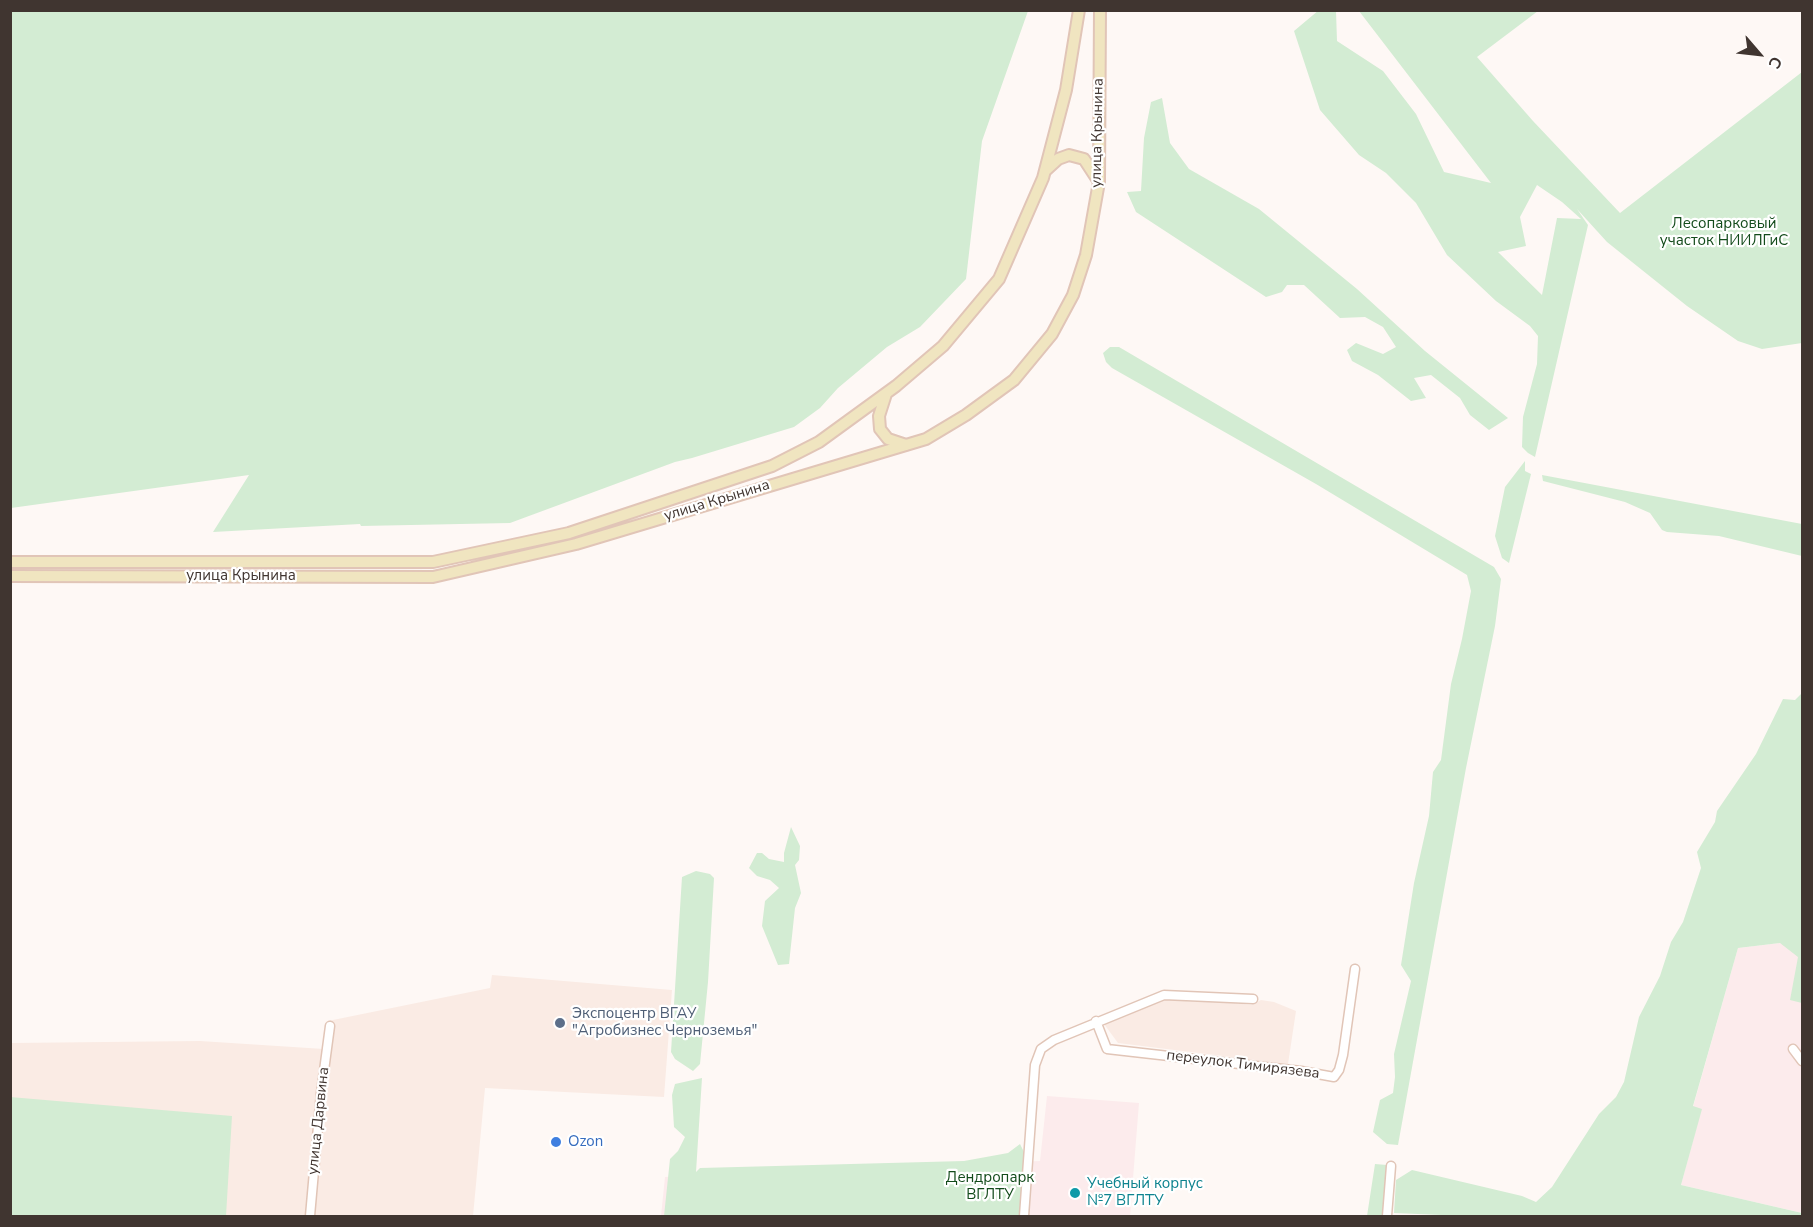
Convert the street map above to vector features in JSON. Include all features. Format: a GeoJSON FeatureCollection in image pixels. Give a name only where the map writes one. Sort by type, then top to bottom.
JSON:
{"type":"FeatureCollection","features":[{"type":"Feature","properties":{"kind":"main road","name":"улица Крынина"},"geometry":{"type":"LineString","coordinates":[[10,562],[433,562],[569,533],[772,466],[819,442],[886,394],[942,346],[999,279],[1045,171],[1066,90],[1079,10]]}},
{"type":"Feature","properties":{"kind":"main road","name":"улица Крынина"},"geometry":{"type":"LineString","coordinates":[[10,576],[433,577],[576,544],[926,439],[966,415],[1014,380],[1052,334],[1073,295],[1086,255],[1099,182],[1100,10]]}},
{"type":"Feature","properties":{"kind":"main road"},"geometry":{"type":"LineString","coordinates":[[1045,171],[1058,159],[1069,155],[1084,159],[1099,182]]}},
{"type":"Feature","properties":{"kind":"main road"},"geometry":{"type":"LineString","coordinates":[[886,394],[879,416],[880,429],[888,439],[906,445]]}},
{"type":"Feature","properties":{"kind":"street","name":"переулок Тимирязева"},"geometry":{"type":"LineString","coordinates":[[1096,1022],[1107,1048],[1335,1077],[1342,1055],[1356,969]]}},
{"type":"Feature","properties":{"kind":"street"},"geometry":{"type":"LineString","coordinates":[[1024,1216],[1035,1065],[1041,1049],[1054,1040],[1164,995],[1253,999]]}},
{"type":"Feature","properties":{"kind":"street","name":"улица Дарвина"},"geometry":{"type":"LineString","coordinates":[[310,1216],[321,1094],[330,1026]]}},
{"type":"Feature","properties":{"kind":"street"},"geometry":{"type":"LineString","coordinates":[[1794,1049],[1803,1061]]}},
{"type":"Feature","properties":{"kind":"street"},"geometry":{"type":"LineString","coordinates":[[1387,1216],[1391,1166]]}},
{"type":"Feature","properties":{"kind":"shaded area"},"geometry":{"type":"Polygon","coordinates":[[[1780,943],[1802,948],[1802,1213],[1681,1185],[1701,1110],[1693,1107],[1738,948],[1780,943]]]}},
{"type":"Feature","properties":{"kind":"shaded area"},"geometry":{"type":"Polygon","coordinates":[[[492,975],[672,990],[664,1097],[485,1088],[473,1216],[11,1216],[11,1043],[200,1041],[324,1049],[328,1021],[490,988],[492,975]]]}},
{"type":"Feature","properties":{"kind":"shaded area"},"geometry":{"type":"Polygon","coordinates":[[[1163,999],[1197,1002],[1210,1000],[1251,1005],[1261,1000],[1274,1002],[1296,1011],[1288,1064],[1118,1043],[1104,1024],[1119,1015],[1163,999]]]}},
{"type":"Feature","properties":{"kind":"shaded area"},"geometry":{"type":"Polygon","coordinates":[[[1047,1096],[1139,1103],[1130,1216],[661,1216],[665,1177],[1040,1161],[1047,1096]]]}},
{"type":"Feature","properties":{"kind":"green space","name":"Лесопарковый участок НИИЛГиС"},"geometry":{"type":"Polygon","coordinates":[[[1319,10],[1336,11],[1337,41],[1383,71],[1416,114],[1444,172],[1491,183],[1359,11],[1538,11],[1477,57],[1533,121],[1620,213],[1802,72],[1802,343],[1762,349],[1738,341],[1687,306],[1607,242],[1577,209],[1588,225],[1535,457],[1528,453],[1522,447],[1523,417],[1537,364],[1538,336],[1530,326],[1496,301],[1447,255],[1416,203],[1386,173],[1359,155],[1320,110],[1294,31],[1319,10]],[[1537,185],[1520,217],[1526,246],[1498,252],[1542,295],[1557,218],[1581,219],[1562,202],[1537,185]]]}},
{"type":"Feature","properties":{"kind":"green space"},"geometry":{"type":"Polygon","coordinates":[[[10,11],[1028,11],[982,141],[966,279],[920,327],[887,347],[838,388],[820,408],[794,427],[675,462],[510,523],[361,526],[360,524],[213,532],[249,475],[11,508],[10,11]]]}},
{"type":"Feature","properties":{"kind":"green space"},"geometry":{"type":"Polygon","coordinates":[[[1162,98],[1170,143],[1189,169],[1259,209],[1357,289],[1425,351],[1508,418],[1489,430],[1470,415],[1460,398],[1431,375],[1414,378],[1426,398],[1411,401],[1378,375],[1352,361],[1347,350],[1356,343],[1383,354],[1396,347],[1383,327],[1365,317],[1340,318],[1304,285],[1287,285],[1282,292],[1266,297],[1136,212],[1127,192],[1141,191],[1144,138],[1151,102],[1162,98]]]}},
{"type":"Feature","properties":{"kind":"green space"},"geometry":{"type":"Polygon","coordinates":[[[1110,347],[1119,347],[1494,567],[1501,579],[1495,626],[1466,768],[1398,1145],[1387,1144],[1373,1132],[1380,1100],[1393,1093],[1394,1054],[1411,981],[1401,965],[1414,883],[1429,816],[1433,772],[1441,760],[1451,684],[1471,591],[1467,575],[1316,484],[1112,368],[1106,362],[1103,353],[1110,347]]]}},
{"type":"Feature","properties":{"kind":"green space"},"geometry":{"type":"Polygon","coordinates":[[[1525,461],[1525,471],[1531,474],[1509,563],[1502,558],[1495,536],[1505,487],[1525,461]]]}},
{"type":"Feature","properties":{"kind":"green space"},"geometry":{"type":"Polygon","coordinates":[[[1542,475],[1802,524],[1802,556],[1719,536],[1667,532],[1662,530],[1650,513],[1625,502],[1543,481],[1542,475]]]}},
{"type":"Feature","properties":{"kind":"green space"},"geometry":{"type":"Polygon","coordinates":[[[1802,693],[1802,1003],[1790,1000],[1798,957],[1780,943],[1738,948],[1693,1106],[1702,1109],[1681,1185],[1802,1213],[1802,1216],[1465,1216],[1394,1213],[1396,1180],[1412,1170],[1522,1196],[1536,1202],[1552,1187],[1599,1114],[1616,1097],[1624,1082],[1639,1017],[1660,976],[1671,942],[1683,922],[1701,868],[1697,852],[1715,822],[1717,811],[1756,754],[1783,699],[1795,700],[1802,693]]]}},
{"type":"Feature","properties":{"kind":"green space"},"geometry":{"type":"Polygon","coordinates":[[[791,827],[800,846],[799,860],[795,865],[801,893],[795,908],[789,964],[778,965],[762,926],[765,901],[779,888],[770,880],[757,876],[749,868],[757,853],[762,853],[769,859],[784,862],[791,827]]]}},
{"type":"Feature","properties":{"kind":"green space"},"geometry":{"type":"Polygon","coordinates":[[[696,871],[710,874],[714,878],[708,982],[700,1064],[693,1071],[675,1059],[671,1052],[682,877],[696,871]]]}},
{"type":"Feature","properties":{"kind":"green space","name":"Дендропарк ВГЛТУ"},"geometry":{"type":"Polygon","coordinates":[[[702,1078],[696,1172],[700,1168],[964,1161],[1008,1153],[1020,1144],[1026,1156],[1019,1216],[664,1216],[670,1159],[678,1151],[685,1137],[674,1127],[672,1095],[675,1084],[702,1078]]]}},
{"type":"Feature","properties":{"kind":"green space"},"geometry":{"type":"Polygon","coordinates":[[[10,1097],[232,1116],[226,1216],[11,1216],[10,1097]]]}},
{"type":"Feature","properties":{"kind":"green space"},"geometry":{"type":"Polygon","coordinates":[[[1375,1164],[1387,1165],[1382,1216],[1367,1216],[1375,1164]]]}},
{"type":"Feature","properties":{"kind":"place","name":"Экспоцентр ВГАУ \"Агробизнес Черноземья\""},"geometry":{"type":"Point","coordinates":[560,1023]}},
{"type":"Feature","properties":{"kind":"place","name":"Ozon"},"geometry":{"type":"Point","coordinates":[556,1142]}},
{"type":"Feature","properties":{"kind":"place","name":"Учебный корпус №7 ВГЛТУ"},"geometry":{"type":"Point","coordinates":[1075,1193]}}]}
